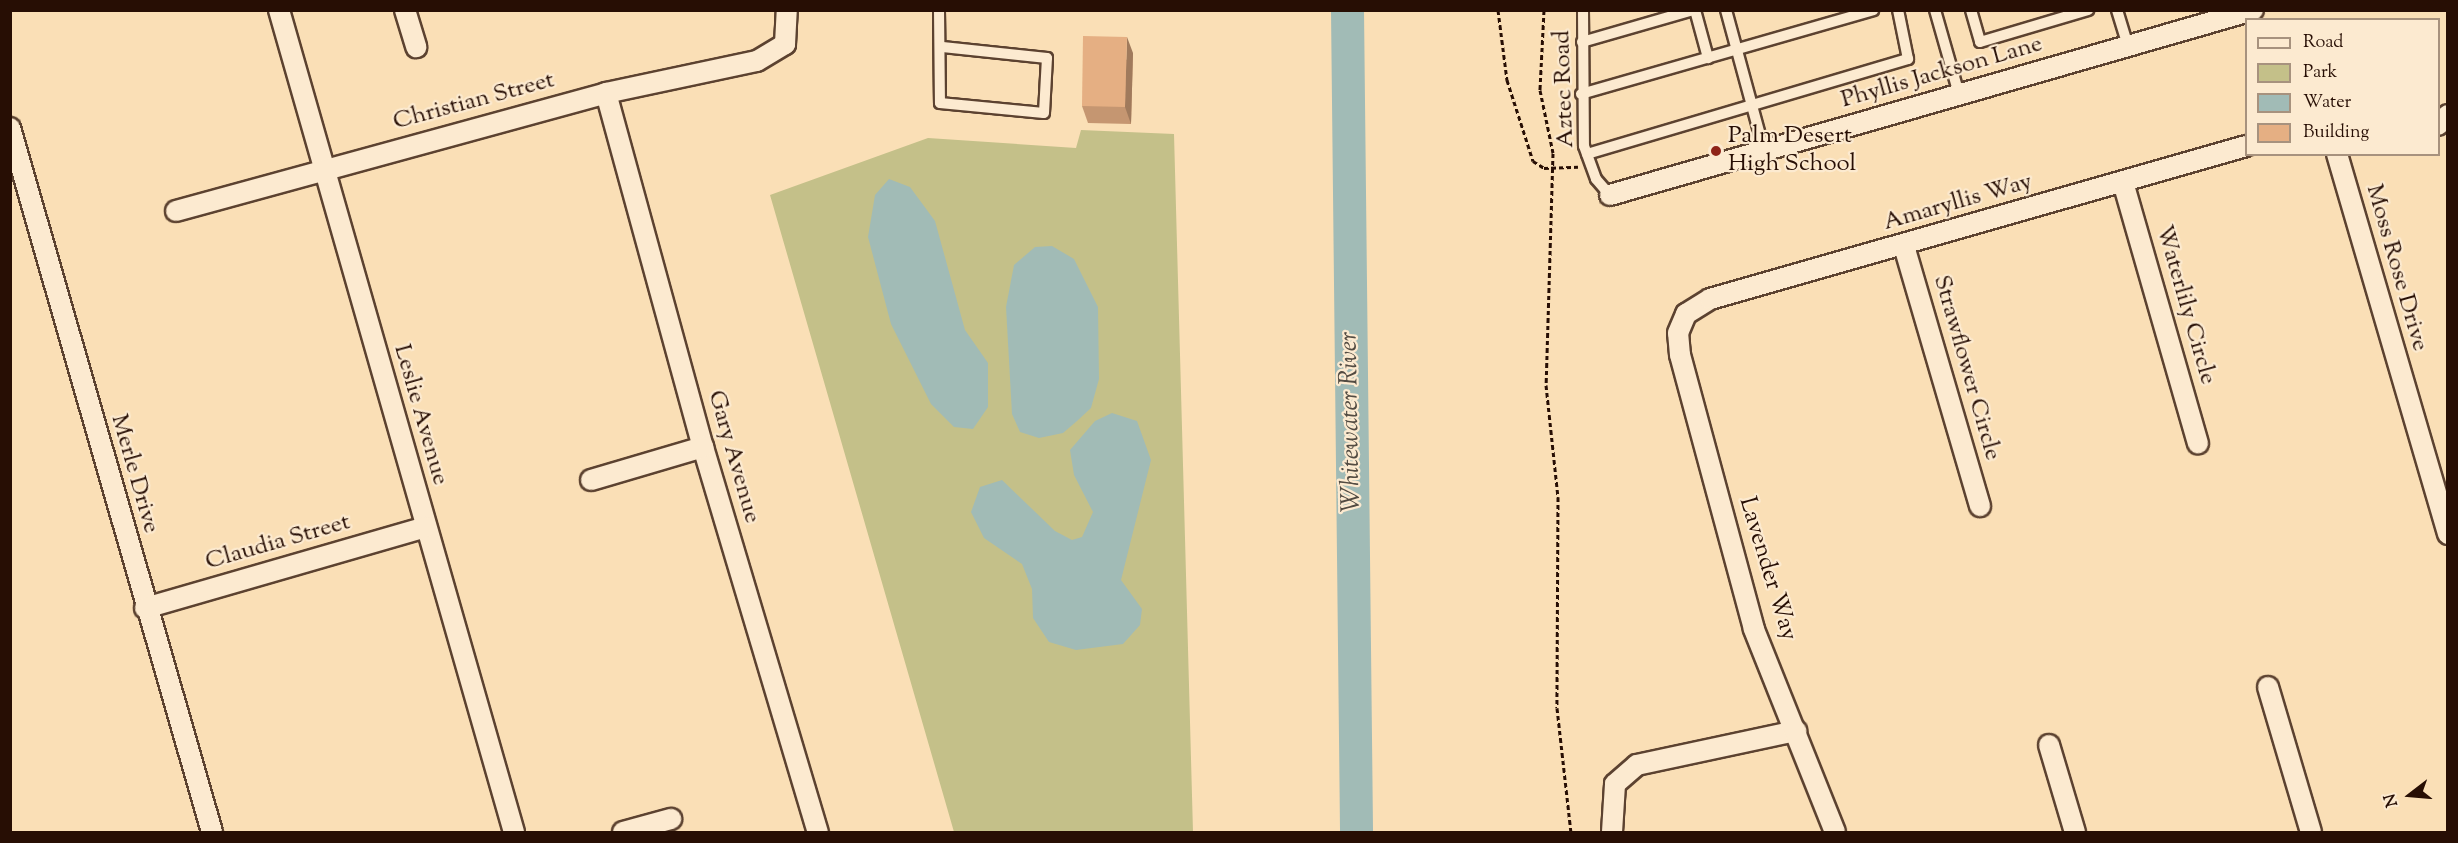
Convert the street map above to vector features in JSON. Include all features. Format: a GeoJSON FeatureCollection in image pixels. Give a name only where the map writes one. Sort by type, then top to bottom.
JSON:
{"type":"FeatureCollection","features":[{"type":"Feature","properties":{"kind":"street","name":"Leslie Avenue"},"geometry":{"type":"LineString","coordinates":[[279,10],[514,832]]}},
{"type":"Feature","properties":{"kind":"street"},"geometry":{"type":"LineString","coordinates":[[405,10],[416,47]]}},
{"type":"Feature","properties":{"kind":"street","name":"Christian Street"},"geometry":{"type":"LineString","coordinates":[[176,212],[324,169],[606,93],[757,61],[785,44],[787,10]]}},
{"type":"Feature","properties":{"kind":"street","name":"Phyllis Jackson Lane"},"geometry":{"type":"LineString","coordinates":[[1610,195],[2253,10]]}},
{"type":"Feature","properties":{"kind":"street","name":"Gary Avenue"},"geometry":{"type":"LineString","coordinates":[[606,93],[703,447],[818,832]]}},
{"type":"Feature","properties":{"kind":"street","name":"Merle Drive"},"geometry":{"type":"LineString","coordinates":[[10,128],[145,608],[213,832]]}},
{"type":"Feature","properties":{"kind":"street","name":"Amaryllis Way"},"geometry":{"type":"LineString","coordinates":[[1686,314],[1710,299],[1904,246],[2245,147]]}},
{"type":"Feature","properties":{"kind":"street","name":"Moss Rose Drive"},"geometry":{"type":"LineString","coordinates":[[2340,156],[2448,534]]}},
{"type":"Feature","properties":{"kind":"street","name":"Waterlily Circle"},"geometry":{"type":"LineString","coordinates":[[2123,182],[2198,443]]}},
{"type":"Feature","properties":{"kind":"street","name":"Strawflower Circle"},"geometry":{"type":"LineString","coordinates":[[1904,246],[1980,506]]}},
{"type":"Feature","properties":{"kind":"street","name":"Lavender Way"},"geometry":{"type":"LineString","coordinates":[[1686,314],[1678,333],[1680,355],[1754,629],[1835,832]]}},
{"type":"Feature","properties":{"kind":"street"},"geometry":{"type":"LineString","coordinates":[[591,480],[703,447]]}},
{"type":"Feature","properties":{"kind":"street","name":"Claudia Street"},"geometry":{"type":"LineString","coordinates":[[145,608],[425,527]]}},
{"type":"Feature","properties":{"kind":"street"},"geometry":{"type":"LineString","coordinates":[[2268,687],[2311,832]]}},
{"type":"Feature","properties":{"kind":"street"},"geometry":{"type":"LineString","coordinates":[[1612,832],[1616,784],[1637,765],[1796,731]]}},
{"type":"Feature","properties":{"kind":"street"},"geometry":{"type":"LineString","coordinates":[[2049,745],[2075,832]]}},
{"type":"Feature","properties":{"kind":"street"},"geometry":{"type":"LineString","coordinates":[[623,832],[671,819]]}},
{"type":"Feature","properties":{"kind":"lane"},"geometry":{"type":"LineString","coordinates":[[939,10],[943,47],[940,103],[1044,113],[1047,58],[943,47]]}},
{"type":"Feature","properties":{"kind":"lane","name":"Aztec Road"},"geometry":{"type":"LineString","coordinates":[[1583,10],[1581,94],[1587,154],[1591,166],[1610,195]]}},
{"type":"Feature","properties":{"kind":"lane"},"geometry":{"type":"LineString","coordinates":[[1582,42],[1694,10],[1708,58]]}},
{"type":"Feature","properties":{"kind":"lane"},"geometry":{"type":"LineString","coordinates":[[1726,10],[1764,150]]}},
{"type":"Feature","properties":{"kind":"lane"},"geometry":{"type":"LineString","coordinates":[[1581,94],[1873,10]]}},
{"type":"Feature","properties":{"kind":"lane"},"geometry":{"type":"LineString","coordinates":[[1587,154],[1908,59],[1898,10]]}},
{"type":"Feature","properties":{"kind":"lane"},"geometry":{"type":"LineString","coordinates":[[1935,10],[1959,94]]}},
{"type":"Feature","properties":{"kind":"lane"},"geometry":{"type":"LineString","coordinates":[[1971,10],[1980,42],[2088,10]]}},
{"type":"Feature","properties":{"kind":"lane"},"geometry":{"type":"LineString","coordinates":[[2117,10],[2128,46]]}},
{"type":"Feature","properties":{"kind":"path"},"geometry":{"type":"LineString","coordinates":[[1498,10],[1507,80],[1533,161],[1553,168],[1591,166]]}},
{"type":"Feature","properties":{"kind":"path"},"geometry":{"type":"LineString","coordinates":[[1544,10],[1540,90],[1553,168],[1546,385],[1558,497],[1557,708],[1570,832]]}},
{"type":"Feature","properties":{"kind":"green space"},"geometry":{"type":"Polygon","coordinates":[[[1081,130],[1174,134],[1193,832],[954,832],[770,195],[928,138],[1076,148],[1081,130]]]}},
{"type":"Feature","properties":{"kind":"water"},"geometry":{"type":"Polygon","coordinates":[[[889,179],[910,187],[935,221],[965,330],[988,363],[988,407],[973,429],[954,427],[931,404],[891,324],[868,237],[875,195],[889,179]]]}},
{"type":"Feature","properties":{"kind":"water"},"geometry":{"type":"Polygon","coordinates":[[[1052,246],[1074,259],[1098,307],[1099,379],[1091,408],[1063,433],[1039,438],[1020,432],[1012,414],[1006,307],[1014,265],[1035,247],[1052,246]]]}},
{"type":"Feature","properties":{"kind":"water"},"geometry":{"type":"Polygon","coordinates":[[[1112,413],[1137,421],[1151,460],[1121,580],[1142,609],[1140,625],[1123,644],[1076,650],[1049,642],[1033,618],[1032,589],[1022,564],[984,538],[971,512],[980,487],[1002,480],[1055,531],[1072,540],[1082,537],[1093,512],[1074,475],[1070,450],[1095,421],[1112,413]]]}},
{"type":"Feature","properties":{"kind":"building"},"geometry":{"type":"Polygon","coordinates":[[[1083,36],[1127,37],[1125,107],[1082,106],[1083,36]]]}},
{"type":"Feature","properties":{"kind":"waterway","name":"Whitewater River"},"geometry":{"type":"LineString","coordinates":[[1347,10],[1356,832]]}},
{"type":"Feature","properties":{"kind":"place","name":"Palm Desert High School"},"geometry":{"type":"Point","coordinates":[1716,151]}}]}
